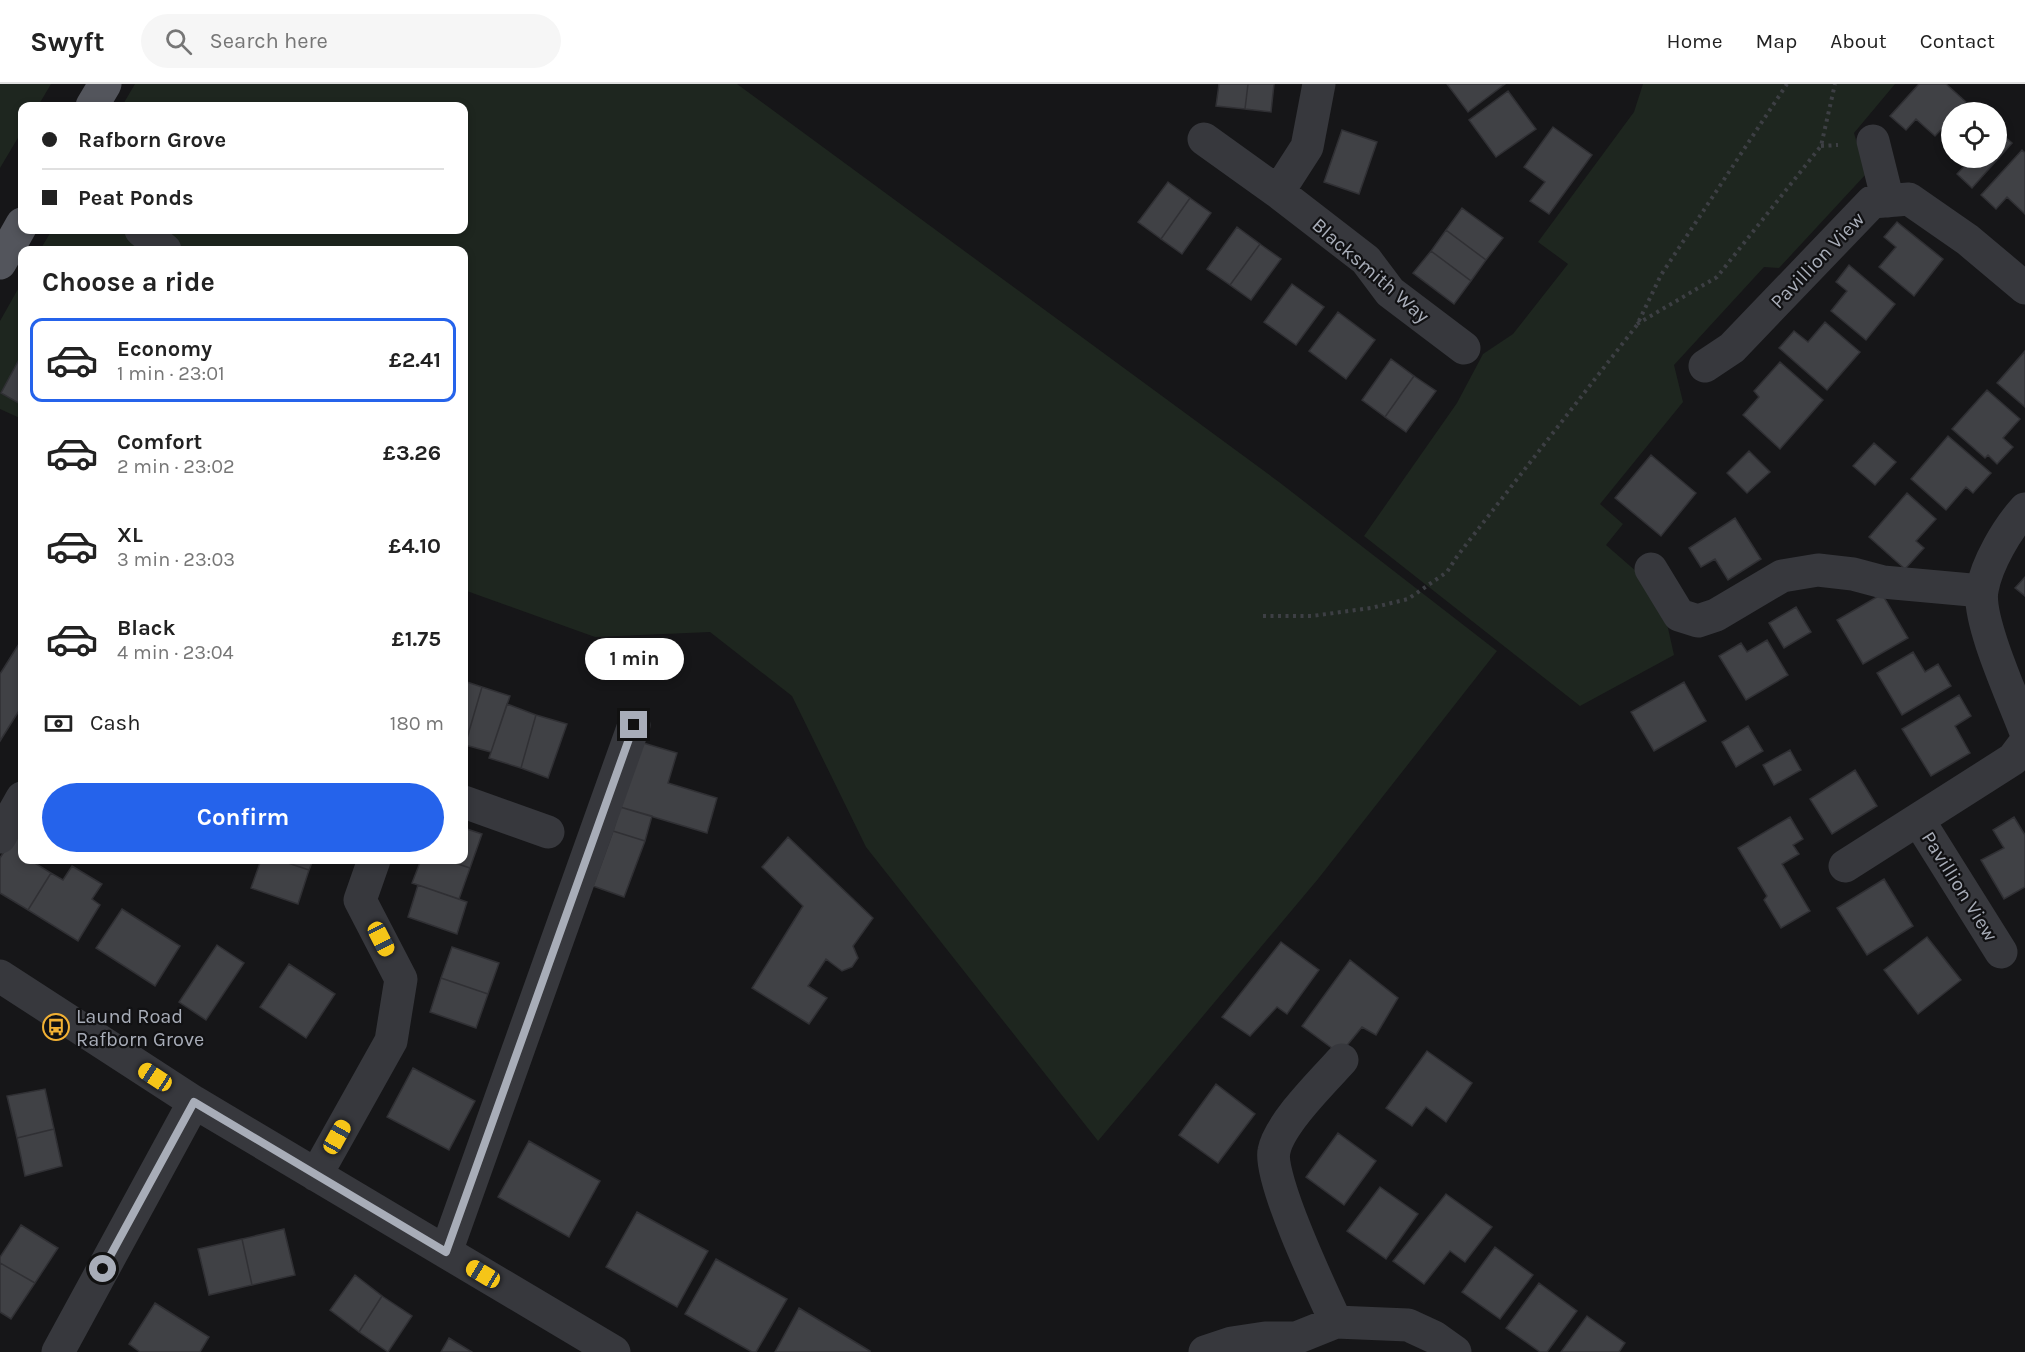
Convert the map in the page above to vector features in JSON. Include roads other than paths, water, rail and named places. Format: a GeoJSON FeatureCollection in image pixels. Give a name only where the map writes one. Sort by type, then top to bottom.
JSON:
{"type":"FeatureCollection","features":[{"type":"Feature","properties":{"kind":"main road"},"geometry":{"type":"LineString","coordinates":[[94,102],[105,84]]}},
{"type":"Feature","properties":{"kind":"main road"},"geometry":{"type":"LineString","coordinates":[[0,263],[18,231]]}},
{"type":"Feature","properties":{"kind":"street"},"geometry":{"type":"LineString","coordinates":[[1278,192],[1307,147],[1319,84]]}},
{"type":"Feature","properties":{"kind":"street","name":"Blacksmith Way"},"geometry":{"type":"LineString","coordinates":[[1204,139],[1278,192],[1366,260],[1390,292],[1464,348]]}},
{"type":"Feature","properties":{"kind":"street"},"geometry":{"type":"LineString","coordinates":[[1873,141],[1888,201],[1909,200],[1968,240],[2025,288]]}},
{"type":"Feature","properties":{"kind":"street","name":"Pavillion View"},"geometry":{"type":"LineString","coordinates":[[1705,366],[1732,348],[1872,202],[1888,201]]}},
{"type":"Feature","properties":{"kind":"street"},"geometry":{"type":"LineString","coordinates":[[146,234],[160,246]]}},
{"type":"Feature","properties":{"kind":"street"},"geometry":{"type":"LineString","coordinates":[[2025,509],[2007,532],[1989,567],[1982,591],[1987,629],[2025,730]]}},
{"type":"Feature","properties":{"kind":"street"},"geometry":{"type":"LineString","coordinates":[[1650,569],[1679,615],[1698,621],[1716,615],[1782,576],[1818,570],[1853,574],[1883,582],[1982,591]]}},
{"type":"Feature","properties":{"kind":"street"},"geometry":{"type":"LineString","coordinates":[[446,1252],[634,725]]}},
{"type":"Feature","properties":{"kind":"street","name":"Pavillion View"},"geometry":{"type":"LineString","coordinates":[[1845,866],[2013,759],[2025,743]]}},
{"type":"Feature","properties":{"kind":"street"},"geometry":{"type":"LineString","coordinates":[[468,803],[548,832]]}},
{"type":"Feature","properties":{"kind":"street"},"geometry":{"type":"LineString","coordinates":[[0,837],[18,805]]}},
{"type":"Feature","properties":{"kind":"street","name":"Pavillion View"},"geometry":{"type":"LineString","coordinates":[[1918,820],[2001,952]]}},
{"type":"Feature","properties":{"kind":"street"},"geometry":{"type":"LineString","coordinates":[[316,1175],[391,1041],[401,979],[360,900],[373,864]]}},
{"type":"Feature","properties":{"kind":"street"},"geometry":{"type":"LineString","coordinates":[[0,976],[194,1102],[614,1352]]}},
{"type":"Feature","properties":{"kind":"street"},"geometry":{"type":"LineString","coordinates":[[1336,1322],[1318,1284],[1276,1176],[1273,1151],[1284,1128],[1342,1060]]}},
{"type":"Feature","properties":{"kind":"street"},"geometry":{"type":"LineString","coordinates":[[58,1352],[194,1102]]}},
{"type":"Feature","properties":{"kind":"street"},"geometry":{"type":"LineString","coordinates":[[1205,1352],[1232,1343],[1265,1338],[1296,1338],[1336,1322],[1408,1325],[1434,1337],[1455,1352]]}},
{"type":"Feature","properties":{"kind":"place","name":"Laund Road Rafborn Grove"},"geometry":{"type":"Point","coordinates":[56,1027]}}]}
